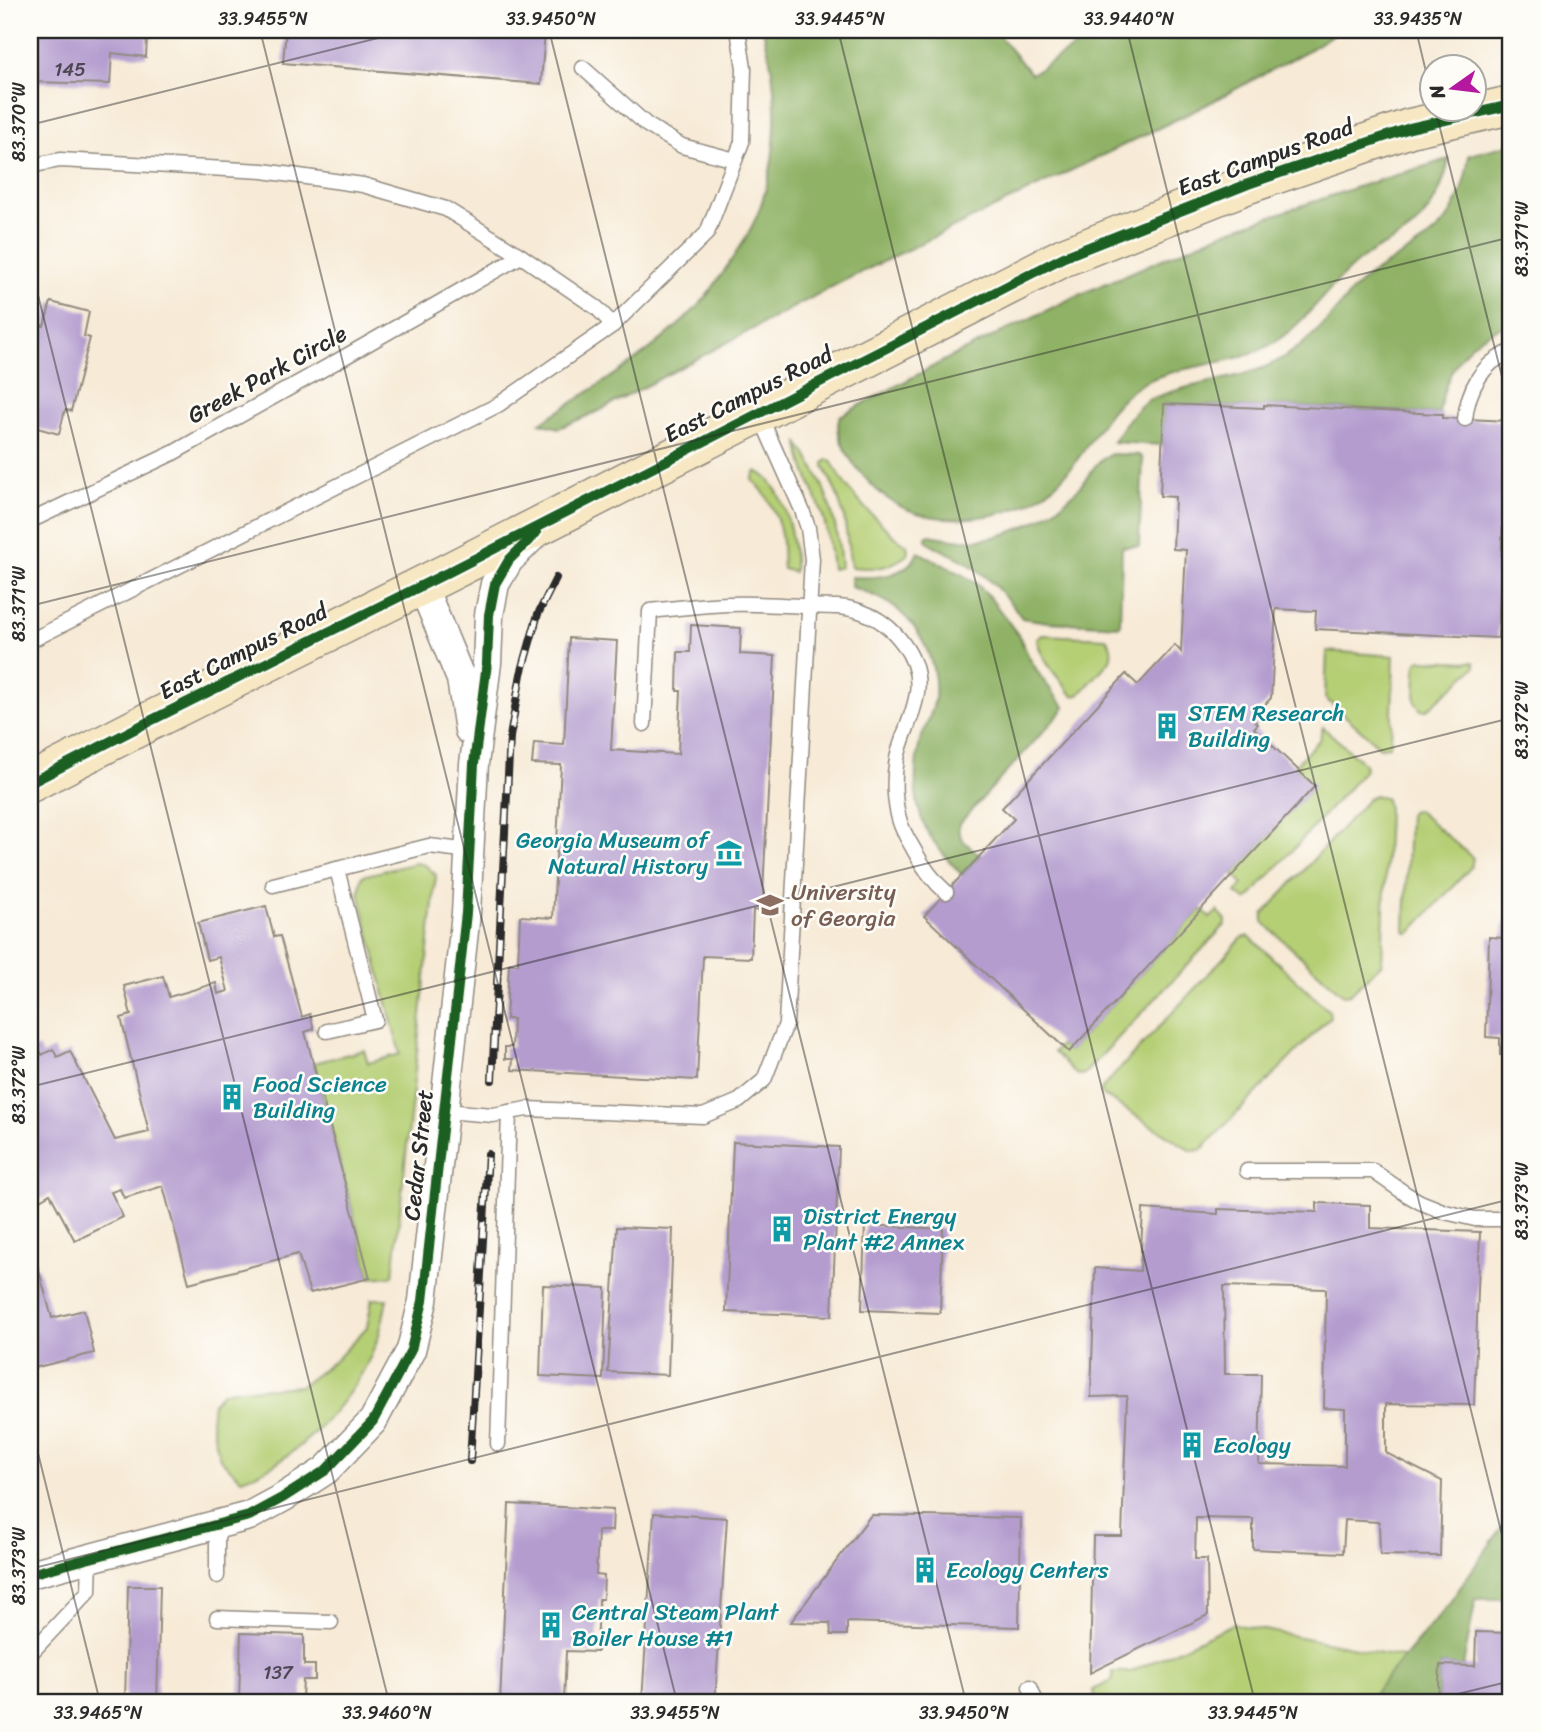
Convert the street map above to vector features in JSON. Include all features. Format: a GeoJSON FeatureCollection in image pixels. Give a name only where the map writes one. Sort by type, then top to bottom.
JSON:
{"type":"FeatureCollection","features":[{"type":"Feature","properties":{"kind":"main road","name":"East Campus Road"},"geometry":{"type":"LineString","coordinates":[[30,783],[1064,257],[1248,184],[1398,132],[1511,105]]}},
{"type":"Feature","properties":{"kind":"street","name":"Cedar Street"},"geometry":{"type":"LineString","coordinates":[[30,1574],[249,1516],[284,1497],[326,1470],[373,1422],[411,1350],[423,1301],[445,1111],[466,913],[474,764],[487,663],[489,615],[495,584],[509,560],[549,521]]}},
{"type":"Feature","properties":{"kind":"street","name":"Cedar Street"},"geometry":{"type":"LineString","coordinates":[[422,585],[461,679],[474,764]]}},
{"type":"Feature","properties":{"kind":"lane"},"geometry":{"type":"LineString","coordinates":[[30,641],[498,405],[613,325],[707,233],[742,142],[744,68],[738,30]]}},
{"type":"Feature","properties":{"kind":"lane"},"geometry":{"type":"LineString","coordinates":[[583,68],[647,125],[682,146],[735,160]]}},
{"type":"Feature","properties":{"kind":"lane"},"geometry":{"type":"LineString","coordinates":[[30,166],[60,160],[263,171],[363,186],[446,209],[597,308],[613,325]]}},
{"type":"Feature","properties":{"kind":"lane","name":"Greek Park Circle"},"geometry":{"type":"LineString","coordinates":[[30,521],[173,453],[521,256]]}},
{"type":"Feature","properties":{"kind":"lane"},"geometry":{"type":"LineString","coordinates":[[1465,419],[1471,388],[1491,363],[1511,352]]}},
{"type":"Feature","properties":{"kind":"lane"},"geometry":{"type":"LineString","coordinates":[[445,1111],[493,1115],[527,1109],[703,1116],[739,1101],[764,1080],[786,1024],[812,559],[808,528],[802,510],[758,413]]}},
{"type":"Feature","properties":{"kind":"lane"},"geometry":{"type":"LineString","coordinates":[[644,724],[650,611],[730,604],[810,606],[849,608],[877,619],[904,643],[916,676],[918,692],[897,758],[896,806],[901,824],[923,867],[946,892]]}},
{"type":"Feature","properties":{"kind":"lane"},"geometry":{"type":"LineString","coordinates":[[273,885],[429,846],[470,850]]}},
{"type":"Feature","properties":{"kind":"lane"},"geometry":{"type":"LineString","coordinates":[[327,1031],[375,1020],[337,869]]}},
{"type":"Feature","properties":{"kind":"lane"},"geometry":{"type":"LineString","coordinates":[[498,1444],[509,1112]]}},
{"type":"Feature","properties":{"kind":"lane"},"geometry":{"type":"LineString","coordinates":[[1247,1171],[1373,1171],[1420,1202],[1445,1212],[1475,1219],[1511,1219]]}},
{"type":"Feature","properties":{"kind":"lane"},"geometry":{"type":"LineString","coordinates":[[217,1525],[217,1576]]}},
{"type":"Feature","properties":{"kind":"lane"},"geometry":{"type":"LineString","coordinates":[[30,1654],[89,1591],[90,1558]]}},
{"type":"Feature","properties":{"kind":"lane"},"geometry":{"type":"LineString","coordinates":[[217,1618],[331,1622]]}},
{"type":"Feature","properties":{"kind":"lane"},"geometry":{"type":"LineString","coordinates":[[1030,1688],[1036,1702]]}},
{"type":"Feature","properties":{"kind":"green space"},"geometry":{"type":"Polygon","coordinates":[[[763,30],[994,30],[1031,74],[1102,30],[1340,30],[1307,51],[1200,108],[839,283],[599,411],[559,428],[540,423],[620,371],[677,327],[707,295],[748,234],[765,191],[774,145],[775,98],[763,30]]]}},
{"type":"Feature","properties":{"kind":"green space"},"geometry":{"type":"Polygon","coordinates":[[[1511,144],[1511,324],[1482,337],[1461,357],[1447,383],[1439,414],[1265,405],[1264,408],[1165,404],[1163,445],[1113,442],[1133,414],[1150,399],[1260,369],[1295,350],[1331,317],[1366,278],[1418,245],[1443,224],[1461,191],[1469,155],[1511,144]]]}},
{"type":"Feature","properties":{"kind":"green space"},"geometry":{"type":"Polygon","coordinates":[[[1449,159],[1437,196],[1418,223],[1357,262],[1308,314],[1281,338],[1251,354],[1169,373],[1140,385],[1128,393],[1109,413],[1078,459],[1060,480],[1046,493],[1026,504],[988,516],[967,518],[946,518],[907,510],[873,486],[845,450],[838,429],[840,416],[949,358],[1070,299],[1227,231],[1449,159]]]}},
{"type":"Feature","properties":{"kind":"green space"},"geometry":{"type":"Polygon","coordinates":[[[799,444],[817,473],[829,503],[837,534],[841,567],[832,569],[824,520],[805,471],[799,444]]]}},
{"type":"Feature","properties":{"kind":"green space"},"geometry":{"type":"Polygon","coordinates":[[[1112,454],[1139,455],[1143,459],[1139,546],[1122,547],[1120,626],[1022,618],[982,574],[926,540],[929,535],[978,540],[1026,526],[1068,499],[1098,463],[1112,454]]]}},
{"type":"Feature","properties":{"kind":"green space"},"geometry":{"type":"Polygon","coordinates":[[[827,460],[831,461],[846,486],[865,508],[907,545],[907,555],[880,567],[851,567],[844,516],[824,466],[827,460]]]}},
{"type":"Feature","properties":{"kind":"green space"},"geometry":{"type":"Polygon","coordinates":[[[756,471],[766,477],[774,488],[787,516],[793,546],[794,572],[783,569],[780,528],[767,497],[752,480],[756,471]]]}},
{"type":"Feature","properties":{"kind":"green space"},"geometry":{"type":"Polygon","coordinates":[[[918,552],[960,573],[988,595],[1019,636],[1041,677],[1065,708],[959,824],[959,834],[980,855],[962,875],[931,838],[918,805],[918,752],[935,698],[934,674],[927,650],[908,619],[899,611],[876,597],[851,587],[851,577],[898,572],[913,561],[918,552]]]}},
{"type":"Feature","properties":{"kind":"green space"},"geometry":{"type":"Polygon","coordinates":[[[1042,635],[1106,638],[1111,647],[1109,662],[1079,695],[1073,696],[1042,654],[1037,639],[1042,635]]]}},
{"type":"Feature","properties":{"kind":"green space"},"geometry":{"type":"Polygon","coordinates":[[[1327,651],[1394,656],[1389,746],[1380,747],[1325,698],[1327,651]]]}},
{"type":"Feature","properties":{"kind":"green space"},"geometry":{"type":"Polygon","coordinates":[[[1420,660],[1473,662],[1475,667],[1427,710],[1421,710],[1415,702],[1416,666],[1420,660]]]}},
{"type":"Feature","properties":{"kind":"green space"},"geometry":{"type":"Polygon","coordinates":[[[1323,727],[1363,763],[1364,771],[1246,900],[1236,893],[1243,884],[1233,874],[1314,786],[1294,766],[1319,740],[1323,727]]]}},
{"type":"Feature","properties":{"kind":"green space"},"geometry":{"type":"Polygon","coordinates":[[[1375,795],[1386,799],[1388,809],[1382,963],[1350,994],[1343,995],[1263,922],[1263,915],[1370,797],[1375,795]]]}},
{"type":"Feature","properties":{"kind":"green space"},"geometry":{"type":"Polygon","coordinates":[[[1417,810],[1473,858],[1471,867],[1410,933],[1406,933],[1409,814],[1417,810]]]}},
{"type":"Feature","properties":{"kind":"green space"},"geometry":{"type":"Polygon","coordinates":[[[416,863],[425,865],[436,875],[393,1276],[370,1278],[314,1063],[364,1050],[368,1063],[400,1054],[359,894],[362,876],[416,863]]]}},
{"type":"Feature","properties":{"kind":"green space"},"geometry":{"type":"Polygon","coordinates":[[[1201,909],[1210,918],[1218,911],[1226,924],[1084,1074],[1076,1074],[1054,1052],[1061,1044],[1069,1051],[1201,909]]]}},
{"type":"Feature","properties":{"kind":"green space"},"geometry":{"type":"Polygon","coordinates":[[[1249,936],[1329,1011],[1330,1017],[1201,1150],[1192,1151],[1103,1095],[1102,1088],[1242,938],[1249,936]]]}},
{"type":"Feature","properties":{"kind":"green space"},"geometry":{"type":"Polygon","coordinates":[[[372,1299],[387,1299],[375,1346],[354,1386],[321,1426],[302,1444],[282,1459],[241,1479],[220,1459],[211,1422],[213,1402],[223,1392],[301,1386],[338,1358],[367,1327],[372,1299]]]}},
{"type":"Feature","properties":{"kind":"green space"},"geometry":{"type":"Polygon","coordinates":[[[1511,1514],[1511,1599],[1476,1599],[1463,1666],[1440,1665],[1438,1702],[1368,1702],[1448,1605],[1511,1514]]]}},
{"type":"Feature","properties":{"kind":"green space"},"geometry":{"type":"Polygon","coordinates":[[[1233,1624],[1428,1662],[1427,1702],[1095,1702],[1093,1690],[1112,1681],[1112,1672],[1131,1672],[1233,1624]]]}},
{"type":"Feature","properties":{"kind":"building"},"geometry":{"type":"Polygon","coordinates":[[[30,30],[153,30],[153,39],[147,38],[146,57],[112,53],[110,84],[30,82],[30,30]]]}},
{"type":"Feature","properties":{"kind":"building"},"geometry":{"type":"Polygon","coordinates":[[[286,30],[545,30],[541,84],[283,63],[286,30]]]}},
{"type":"Feature","properties":{"kind":"building"},"geometry":{"type":"Polygon","coordinates":[[[51,302],[89,312],[84,336],[90,338],[71,411],[65,410],[59,434],[30,426],[30,322],[44,326],[51,302]]]}},
{"type":"Feature","properties":{"kind":"building","name":"STEM Research Building"},"geometry":{"type":"Polygon","coordinates":[[[1164,404],[1264,408],[1264,405],[1443,414],[1443,418],[1511,421],[1511,523],[1503,522],[1498,638],[1315,629],[1316,611],[1276,609],[1271,698],[1252,718],[1258,724],[1254,728],[1315,786],[1069,1052],[924,916],[1014,819],[1002,808],[1126,674],[1138,685],[1175,645],[1181,652],[1186,550],[1173,549],[1175,497],[1160,496],[1164,404]]]}},
{"type":"Feature","properties":{"kind":"building"},"geometry":{"type":"Polygon","coordinates":[[[691,625],[741,628],[740,654],[775,656],[762,911],[753,910],[751,958],[703,956],[697,1080],[512,1070],[513,1059],[505,1059],[505,1047],[512,1047],[513,1019],[506,1019],[509,964],[518,964],[520,916],[553,918],[561,765],[532,764],[534,743],[564,745],[569,638],[617,641],[611,750],[678,754],[681,691],[677,691],[678,652],[690,652],[691,625]]]}},
{"type":"Feature","properties":{"kind":"building","name":"Food Science Building"},"geometry":{"type":"Polygon","coordinates":[[[266,906],[274,937],[280,936],[302,1017],[310,1014],[314,1029],[305,1032],[370,1278],[310,1293],[298,1254],[189,1283],[163,1186],[124,1198],[120,1189],[111,1192],[123,1217],[75,1241],[50,1194],[38,1201],[30,1185],[30,1051],[38,1047],[42,1055],[53,1049],[57,1057],[70,1051],[115,1140],[149,1132],[121,1018],[131,1015],[124,986],[163,976],[169,997],[216,983],[218,994],[228,991],[219,957],[207,960],[198,923],[266,906]]]}},
{"type":"Feature","properties":{"kind":"building"},"geometry":{"type":"Polygon","coordinates":[[[1504,922],[1511,922],[1511,1056],[1500,1055],[1500,1038],[1486,1037],[1489,937],[1503,938],[1504,922]]]}},
{"type":"Feature","properties":{"kind":"building","name":"District Energy Plant #2 Annex"},"geometry":{"type":"Polygon","coordinates":[[[733,1142],[839,1147],[832,1316],[726,1312],[733,1142]]]}},
{"type":"Feature","properties":{"kind":"building","name":"Ecology"},"geometry":{"type":"Polygon","coordinates":[[[1317,1203],[1370,1205],[1370,1228],[1480,1232],[1474,1405],[1386,1404],[1386,1453],[1442,1481],[1440,1556],[1380,1555],[1379,1522],[1345,1520],[1343,1553],[1253,1549],[1253,1519],[1196,1518],[1195,1559],[1207,1559],[1208,1615],[1090,1673],[1093,1536],[1122,1536],[1127,1396],[1091,1397],[1095,1268],[1140,1271],[1143,1209],[1218,1214],[1218,1209],[1317,1212],[1317,1203]],[[1224,1286],[1225,1374],[1261,1374],[1259,1464],[1345,1466],[1345,1409],[1324,1408],[1326,1289],[1224,1286]]]}},
{"type":"Feature","properties":{"kind":"building"},"geometry":{"type":"Polygon","coordinates":[[[865,1225],[943,1229],[940,1313],[862,1310],[865,1225]]]}},
{"type":"Feature","properties":{"kind":"building"},"geometry":{"type":"Polygon","coordinates":[[[617,1227],[673,1229],[668,1375],[608,1372],[617,1227]]]}},
{"type":"Feature","properties":{"kind":"building"},"geometry":{"type":"Polygon","coordinates":[[[38,1267],[52,1318],[84,1310],[94,1353],[30,1369],[30,1269],[38,1267]]]}},
{"type":"Feature","properties":{"kind":"building"},"geometry":{"type":"Polygon","coordinates":[[[543,1285],[606,1288],[603,1379],[540,1376],[543,1285]]]}},
{"type":"Feature","properties":{"kind":"building","name":"Central Steam Plant Boiler House #1"},"geometry":{"type":"Polygon","coordinates":[[[509,1504],[613,1510],[612,1531],[598,1531],[596,1575],[604,1576],[603,1599],[599,1599],[597,1652],[566,1651],[564,1702],[500,1702],[509,1504]]]}},
{"type":"Feature","properties":{"kind":"building"},"geometry":{"type":"Polygon","coordinates":[[[654,1513],[727,1518],[715,1702],[642,1702],[654,1513]]]}},
{"type":"Feature","properties":{"kind":"building","name":"Ecology Centers"},"geometry":{"type":"Polygon","coordinates":[[[871,1515],[1021,1518],[1019,1627],[847,1622],[847,1635],[831,1635],[830,1623],[791,1622],[871,1515]]]}},
{"type":"Feature","properties":{"kind":"building"},"geometry":{"type":"Polygon","coordinates":[[[128,1586],[160,1586],[157,1702],[125,1702],[128,1586]]]}},
{"type":"Feature","properties":{"kind":"building"},"geometry":{"type":"Polygon","coordinates":[[[1476,1632],[1511,1633],[1511,1702],[1438,1702],[1440,1665],[1475,1666],[1476,1632]]]}},
{"type":"Feature","properties":{"kind":"building"},"geometry":{"type":"Polygon","coordinates":[[[241,1633],[304,1635],[304,1665],[315,1665],[315,1680],[303,1680],[302,1697],[318,1697],[318,1702],[239,1702],[241,1633]]]}},
{"type":"Feature","properties":{"kind":"railway"},"geometry":{"type":"LineString","coordinates":[[492,1080],[510,737],[521,674],[538,614],[556,578]]}},
{"type":"Feature","properties":{"kind":"railway"},"geometry":{"type":"LineString","coordinates":[[470,1461],[488,1154]]}},
{"type":"Feature","properties":{"kind":"cycle path"},"geometry":{"type":"LineString","coordinates":[[30,783],[1064,257],[1248,184],[1410,128],[1511,105]]}},
{"type":"Feature","properties":{"kind":"cycle path"},"geometry":{"type":"LineString","coordinates":[[30,1574],[249,1516],[284,1497],[326,1470],[373,1421],[411,1350],[423,1301],[466,913],[474,764],[487,663],[489,615],[495,584],[509,560],[536,533]]}},
{"type":"Feature","properties":{"kind":"place","name":"STEM Research Building"},"geometry":{"type":"Point","coordinates":[1167,726]}},
{"type":"Feature","properties":{"kind":"place","name":"Georgia Museum of Natural History"},"geometry":{"type":"Point","coordinates":[729,853]}},
{"type":"Feature","properties":{"kind":"place","name":"University of Georgia"},"geometry":{"type":"Point","coordinates":[770,905]}},
{"type":"Feature","properties":{"kind":"place","name":"Food Science Building"},"geometry":{"type":"Point","coordinates":[232,1097]}},
{"type":"Feature","properties":{"kind":"place","name":"District Energy Plant #2 Annex"},"geometry":{"type":"Point","coordinates":[782,1229]}},
{"type":"Feature","properties":{"kind":"place","name":"Ecology"},"geometry":{"type":"Point","coordinates":[1192,1445]}},
{"type":"Feature","properties":{"kind":"place","name":"Ecology Centers"},"geometry":{"type":"Point","coordinates":[925,1570]}},
{"type":"Feature","properties":{"kind":"place","name":"Central Steam Plant Boiler House #1"},"geometry":{"type":"Point","coordinates":[551,1625]}}]}
